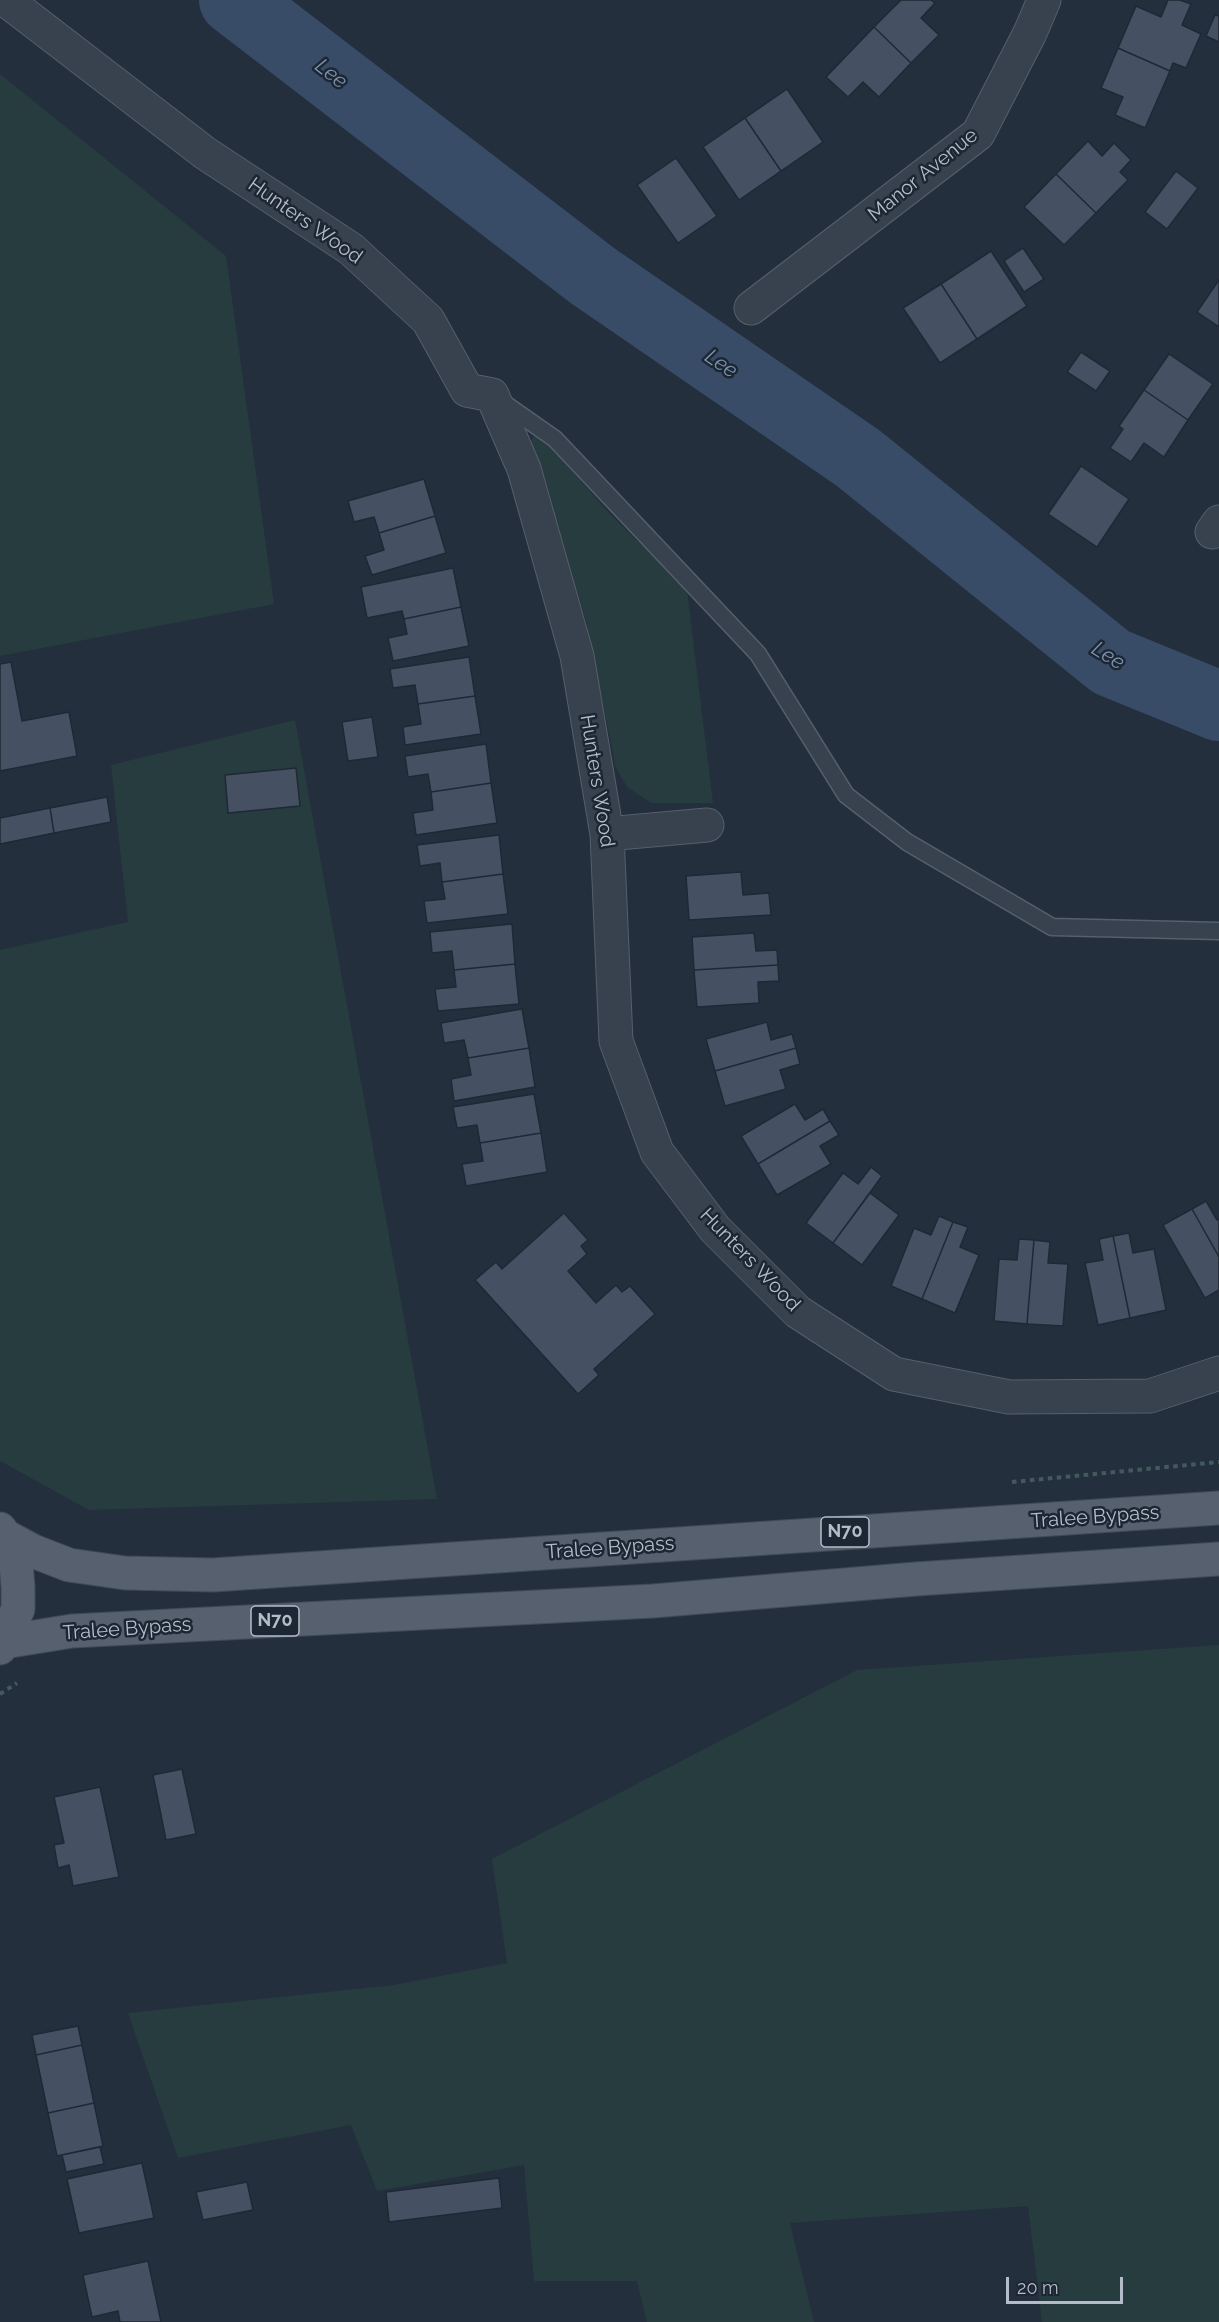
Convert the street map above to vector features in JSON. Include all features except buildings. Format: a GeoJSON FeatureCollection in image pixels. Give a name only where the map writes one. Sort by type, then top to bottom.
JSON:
{"type":"FeatureCollection","features":[{"type":"Feature","properties":{"kind":"main road","name":"Tralee Bypass"},"geometry":{"type":"LineString","coordinates":[[3,1533],[33,1551],[69,1565],[125,1573],[213,1575],[1219,1508]]}},
{"type":"Feature","properties":{"kind":"main road","name":"N70"},"geometry":{"type":"LineString","coordinates":[[2,1645],[18,1609],[16,1563],[3,1533]]}},
{"type":"Feature","properties":{"kind":"main road","name":"Tralee Bypass"},"geometry":{"type":"LineString","coordinates":[[2,1645],[72,1631],[653,1600],[1219,1559]]}},
{"type":"Feature","properties":{"kind":"street","name":"Hunters Wood"},"geometry":{"type":"LineString","coordinates":[[6,0],[205,153],[351,249],[428,320],[467,390],[492,395],[524,469],[577,656],[608,834],[616,1041],[657,1152],[715,1229],[798,1312],[894,1374],[1009,1397],[1150,1396],[1219,1373]]}},
{"type":"Feature","properties":{"kind":"street","name":"Manor Avenue"},"geometry":{"type":"LineString","coordinates":[[751,308],[978,134],[1030,33],[1044,0]]}},
{"type":"Feature","properties":{"kind":"street"},"geometry":{"type":"LineString","coordinates":[[608,834],[707,825]]}},
{"type":"Feature","properties":{"kind":"lane"},"geometry":{"type":"LineString","coordinates":[[492,395],[555,439],[758,654],[846,795],[907,842],[1052,927],[1219,931]]}},
{"type":"Feature","properties":{"kind":"green space"},"geometry":{"type":"Polygon","coordinates":[[[0,74],[226,256],[274,604],[0,656],[0,74]]]}},
{"type":"Feature","properties":{"kind":"green space"},"geometry":{"type":"Polygon","coordinates":[[[541,436],[609,513],[687,590],[713,803],[651,803],[627,787],[616,768],[586,620],[551,514],[526,450],[533,437],[541,436]]]}},
{"type":"Feature","properties":{"kind":"green space"},"geometry":{"type":"Polygon","coordinates":[[[295,720],[437,1499],[89,1510],[0,1461],[0,950],[128,922],[111,765],[295,720]]]}},
{"type":"Feature","properties":{"kind":"green space"},"geometry":{"type":"Polygon","coordinates":[[[1219,1645],[1219,2322],[1042,2322],[1028,2206],[790,2223],[814,2322],[647,2322],[637,2281],[534,2281],[524,2165],[377,2191],[351,2125],[178,2158],[128,2013],[394,1985],[507,1963],[492,1859],[857,1670],[1219,1645]]]}},
{"type":"Feature","properties":{"kind":"waterway","name":"Lee"},"geometry":{"type":"LineString","coordinates":[[234,0],[593,276],[858,458],[1111,662],[1219,706]]}}]}
